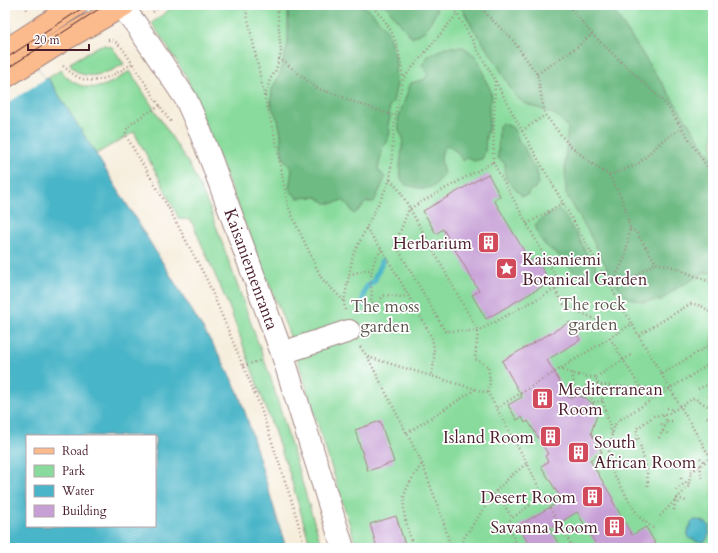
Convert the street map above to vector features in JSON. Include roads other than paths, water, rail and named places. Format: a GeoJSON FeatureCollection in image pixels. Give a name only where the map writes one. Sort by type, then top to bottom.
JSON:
{"type":"FeatureCollection","features":[{"type":"Feature","properties":{"kind":"main road"},"geometry":{"type":"LineString","coordinates":[[12,46],[76,5]]}},
{"type":"Feature","properties":{"kind":"main road"},"geometry":{"type":"LineString","coordinates":[[5,78],[65,39],[122,5]]}},
{"type":"Feature","properties":{"kind":"street","name":"Kaisaniemenranta"},"geometry":{"type":"LineString","coordinates":[[122,5],[186,99],[200,131],[213,165],[272,357],[343,548]]}},
{"type":"Feature","properties":{"kind":"street"},"geometry":{"type":"LineString","coordinates":[[272,357],[349,331]]}},
{"type":"Feature","properties":{"kind":"water"},"geometry":{"type":"Polygon","coordinates":[[[5,10],[10,17],[6,19],[7,22],[45,79],[48,78],[221,358],[238,392],[247,418],[286,548],[5,548],[5,10]]]}},
{"type":"Feature","properties":{"kind":"water"},"geometry":{"type":"Polygon","coordinates":[[[694,520],[702,520],[709,526],[710,534],[705,541],[696,542],[689,537],[688,528],[694,520]]]}},
{"type":"Feature","properties":{"kind":"waterway"},"geometry":{"type":"LineString","coordinates":[[364,304],[364,292],[374,281],[382,261]]}},
{"type":"Feature","properties":{"kind":"tram line"},"geometry":{"type":"LineString","coordinates":[[5,59],[87,5]]}},
{"type":"Feature","properties":{"kind":"tram line"},"geometry":{"type":"LineString","coordinates":[[5,70],[105,5]]}},
{"type":"Feature","properties":{"kind":"place","name":"Herbarium"},"geometry":{"type":"Point","coordinates":[488,243]}},
{"type":"Feature","properties":{"kind":"place","name":"Kaisaniemi Botanical Garden"},"geometry":{"type":"Point","coordinates":[506,269]}},
{"type":"Feature","properties":{"kind":"place","name":"Mediterranean Room"},"geometry":{"type":"Point","coordinates":[542,399]}},
{"type":"Feature","properties":{"kind":"place","name":"Island Room"},"geometry":{"type":"Point","coordinates":[550,437]}},
{"type":"Feature","properties":{"kind":"place","name":"South African Room"},"geometry":{"type":"Point","coordinates":[578,452]}},
{"type":"Feature","properties":{"kind":"place","name":"Desert Room"},"geometry":{"type":"Point","coordinates":[592,497]}},
{"type":"Feature","properties":{"kind":"place","name":"Savanna Room"},"geometry":{"type":"Point","coordinates":[614,527]}},
{"type":"Feature","properties":{"kind":"park label","name":"The rock garden"},"geometry":{"type":"Point","coordinates":[593,314]}},
{"type":"Feature","properties":{"kind":"park label","name":"The moss garden"},"geometry":{"type":"Point","coordinates":[385,316]}}]}
